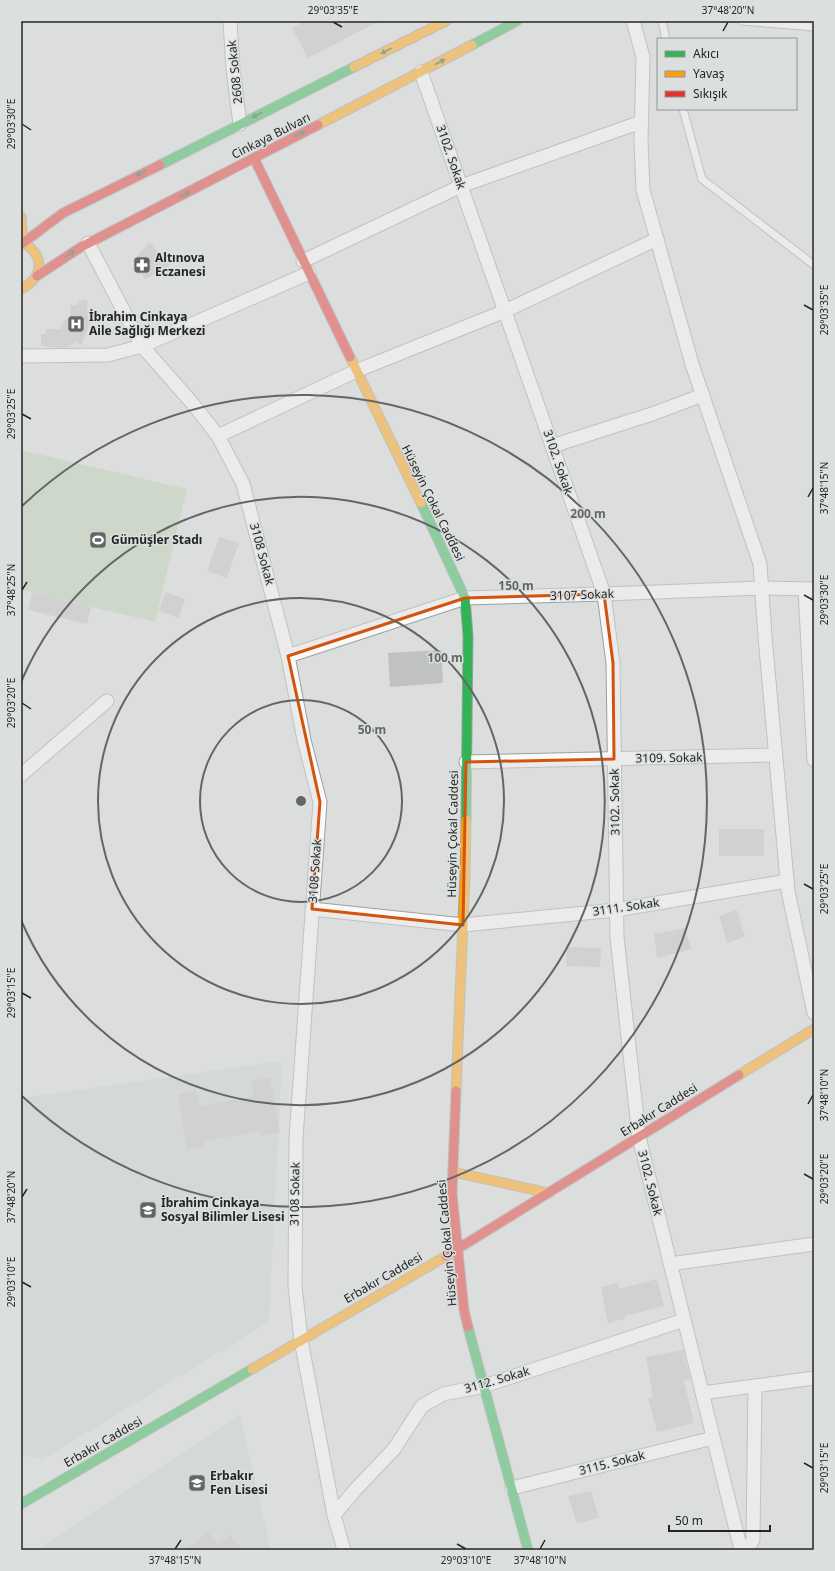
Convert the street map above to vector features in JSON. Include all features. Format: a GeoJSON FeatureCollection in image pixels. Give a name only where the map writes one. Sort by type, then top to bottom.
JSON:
{"type":"FeatureCollection","features":[{"type":"Feature","properties":{"kind":"street","name":"2608 Sokak"},"geometry":{"type":"LineString","coordinates":[[230,21],[233,69],[240,124]]}},
{"type":"Feature","properties":{"kind":"street","name":"Cinkaya Bulvarı"},"geometry":{"type":"LineString","coordinates":[[22,242],[63,213],[446,21]]}},
{"type":"Feature","properties":{"kind":"street","name":"Cinkaya Bulvarı"},"geometry":{"type":"LineString","coordinates":[[24,288],[33,282],[37,276],[88,243],[517,21]]}},
{"type":"Feature","properties":{"kind":"street"},"geometry":{"type":"LineString","coordinates":[[633,21],[643,57],[641,122],[643,190],[692,364],[760,564],[775,755],[787,881],[814,1013]]}},
{"type":"Feature","properties":{"kind":"street","name":"3102. Sokak"},"geometry":{"type":"LineString","coordinates":[[421,72],[604,594],[613,664],[617,937],[639,1137],[741,1550]]}},
{"type":"Feature","properties":{"kind":"street"},"geometry":{"type":"LineString","coordinates":[[303,261],[461,186],[641,122]]}},
{"type":"Feature","properties":{"kind":"street","name":"Hüseyin Çokal Caddesi"},"geometry":{"type":"LineString","coordinates":[[254,158],[440,542],[465,598],[468,636],[463,925],[452,1193],[464,1310],[528,1550]]}},
{"type":"Feature","properties":{"kind":"street"},"geometry":{"type":"LineString","coordinates":[[21,217],[22,242],[29,246],[38,256],[39,270],[37,276]]}},
{"type":"Feature","properties":{"kind":"street"},"geometry":{"type":"LineString","coordinates":[[218,436],[356,371],[505,311],[657,239]]}},
{"type":"Feature","properties":{"kind":"street","name":"3108 Sokak"},"geometry":{"type":"LineString","coordinates":[[88,243],[142,346],[193,404],[218,436],[243,484],[288,656],[304,740],[320,802],[296,1138],[295,1286],[300,1340],[334,1515],[344,1550]]}},
{"type":"Feature","properties":{"kind":"street"},"geometry":{"type":"LineString","coordinates":[[21,356],[108,355],[142,346],[309,273]]}},
{"type":"Feature","properties":{"kind":"street"},"geometry":{"type":"LineString","coordinates":[[21,296],[24,288]]}},
{"type":"Feature","properties":{"kind":"street"},"geometry":{"type":"LineString","coordinates":[[552,446],[652,414],[703,395]]}},
{"type":"Feature","properties":{"kind":"street","name":"3107 Sokak"},"geometry":{"type":"LineString","coordinates":[[288,656],[465,598],[762,588],[809,589]]}},
{"type":"Feature","properties":{"kind":"street"},"geometry":{"type":"LineString","coordinates":[[809,589],[814,760]]}},
{"type":"Feature","properties":{"kind":"street"},"geometry":{"type":"LineString","coordinates":[[21,775],[107,701]]}},
{"type":"Feature","properties":{"kind":"street","name":"3109. Sokak"},"geometry":{"type":"LineString","coordinates":[[466,762],[775,755]]}},
{"type":"Feature","properties":{"kind":"street","name":"3111. Sokak"},"geometry":{"type":"LineString","coordinates":[[312,909],[463,925],[616,910],[787,881]]}},
{"type":"Feature","properties":{"kind":"street","name":"Erbakır Caddesi"},"geometry":{"type":"LineString","coordinates":[[21,1504],[458,1249],[814,1029]]}},
{"type":"Feature","properties":{"kind":"street"},"geometry":{"type":"LineString","coordinates":[[453,1172],[549,1193]]}},
{"type":"Feature","properties":{"kind":"street"},"geometry":{"type":"LineString","coordinates":[[670,1264],[814,1244]]}},
{"type":"Feature","properties":{"kind":"street","name":"3112. Sokak"},"geometry":{"type":"LineString","coordinates":[[334,1515],[356,1489],[394,1449],[422,1406],[443,1394],[484,1386],[684,1320]]}},
{"type":"Feature","properties":{"kind":"street"},"geometry":{"type":"LineString","coordinates":[[702,1393],[814,1378]]}},
{"type":"Feature","properties":{"kind":"street"},"geometry":{"type":"LineString","coordinates":[[747,1550],[753,1540],[755,1386]]}},
{"type":"Feature","properties":{"kind":"street","name":"3115. Sokak"},"geometry":{"type":"LineString","coordinates":[[512,1488],[713,1438]]}},
{"type":"Feature","properties":{"kind":"lane"},"geometry":{"type":"LineString","coordinates":[[662,21],[666,38]]}},
{"type":"Feature","properties":{"kind":"lane"},"geometry":{"type":"LineString","coordinates":[[742,21],[814,27]]}},
{"type":"Feature","properties":{"kind":"lane"},"geometry":{"type":"LineString","coordinates":[[683,110],[702,178],[814,265]]}},
{"type":"Feature","properties":{"kind":"highlighted area"},"geometry":{"type":"Polygon","coordinates":[[[604,594],[613,663],[614,759],[466,762],[463,925],[312,909],[320,802],[288,656],[465,598],[604,594]]]}},
{"type":"Feature","properties":{"kind":"shaded area","name":"İbrahim Cinkaya Sosyal Bilimler Lisesi"},"geometry":{"type":"Polygon","coordinates":[[[282,1061],[269,1322],[42,1460],[21,1455],[21,1098],[282,1061]]]}},
{"type":"Feature","properties":{"kind":"shaded area","name":"Erbakır Fen Lisesi"},"geometry":{"type":"Polygon","coordinates":[[[240,1415],[271,1550],[38,1550],[240,1415]]]}},
{"type":"Feature","properties":{"kind":"green space","name":"Gümüşler Stadı"},"geometry":{"type":"Polygon","coordinates":[[[21,450],[187,489],[155,622],[21,590],[21,450]]]}},
{"type":"Feature","properties":{"kind":"building"},"geometry":{"type":"Polygon","coordinates":[[[306,21],[379,21],[308,58],[292,28],[306,21]]]}},
{"type":"Feature","properties":{"kind":"building"},"geometry":{"type":"Polygon","coordinates":[[[150,243],[170,265],[145,279],[139,270],[137,259],[140,252],[150,243]]]}},
{"type":"Feature","properties":{"kind":"building","name":"İbrahim Cinkaya Aile Sağlığı Merkezi"},"geometry":{"type":"Polygon","coordinates":[[[87,300],[88,320],[91,321],[81,346],[77,342],[68,347],[57,348],[41,346],[41,334],[46,334],[45,329],[60,329],[63,322],[71,316],[70,305],[77,305],[77,301],[87,300]]]}},
{"type":"Feature","properties":{"kind":"building"},"geometry":{"type":"Polygon","coordinates":[[[219,537],[239,543],[227,578],[207,571],[219,537]]]}},
{"type":"Feature","properties":{"kind":"building"},"geometry":{"type":"Polygon","coordinates":[[[165,592],[185,599],[179,618],[159,611],[165,592]]]}},
{"type":"Feature","properties":{"kind":"building"},"geometry":{"type":"Polygon","coordinates":[[[32,593],[91,607],[87,624],[28,610],[32,593]]]}},
{"type":"Feature","properties":{"kind":"building"},"geometry":{"type":"Polygon","coordinates":[[[441,650],[443,683],[390,687],[388,653],[441,650]]]}},
{"type":"Feature","properties":{"kind":"building"},"geometry":{"type":"Polygon","coordinates":[[[719,829],[764,829],[764,856],[719,856],[719,829]]]}},
{"type":"Feature","properties":{"kind":"building"},"geometry":{"type":"Polygon","coordinates":[[[737,910],[745,937],[727,943],[719,916],[737,910]]]}},
{"type":"Feature","properties":{"kind":"building"},"geometry":{"type":"Polygon","coordinates":[[[685,928],[691,949],[657,958],[654,934],[685,928]]]}},
{"type":"Feature","properties":{"kind":"building"},"geometry":{"type":"Polygon","coordinates":[[[567,947],[601,948],[600,967],[566,966],[567,947]]]}},
{"type":"Feature","properties":{"kind":"building"},"geometry":{"type":"Polygon","coordinates":[[[270,1077],[280,1132],[261,1136],[260,1131],[205,1141],[206,1146],[187,1149],[178,1094],[197,1091],[199,1106],[254,1096],[251,1081],[270,1077]]]}},
{"type":"Feature","properties":{"kind":"building"},"geometry":{"type":"Polygon","coordinates":[[[657,1279],[664,1306],[625,1316],[625,1319],[608,1323],[601,1287],[618,1283],[619,1289],[657,1279]]]}},
{"type":"Feature","properties":{"kind":"building"},"geometry":{"type":"Polygon","coordinates":[[[683,1350],[690,1380],[684,1381],[694,1423],[657,1432],[648,1398],[653,1397],[646,1357],[683,1350]]]}},
{"type":"Feature","properties":{"kind":"building"},"geometry":{"type":"Polygon","coordinates":[[[591,1491],[599,1518],[577,1523],[568,1496],[591,1491]]]}},
{"type":"Feature","properties":{"kind":"building"},"geometry":{"type":"Polygon","coordinates":[[[208,1532],[218,1544],[230,1535],[243,1550],[186,1550],[208,1532]]]}},
{"type":"Feature","properties":{"kind":"traffic: fast"},"geometry":{"type":"LineString","coordinates":[[472,45],[517,21]]}},
{"type":"Feature","properties":{"kind":"traffic: fast"},"geometry":{"type":"LineString","coordinates":[[160,165],[354,67]]}},
{"type":"Feature","properties":{"kind":"traffic: fast"},"geometry":{"type":"LineString","coordinates":[[421,503],[465,598],[468,636],[466,820]]}},
{"type":"Feature","properties":{"kind":"traffic: fast"},"geometry":{"type":"LineString","coordinates":[[468,1327],[528,1550]]}},
{"type":"Feature","properties":{"kind":"traffic: fast"},"geometry":{"type":"LineString","coordinates":[[21,1504],[252,1369]]}},
{"type":"Feature","properties":{"kind":"traffic: slow"},"geometry":{"type":"LineString","coordinates":[[354,67],[446,21]]}},
{"type":"Feature","properties":{"kind":"traffic: slow"},"geometry":{"type":"LineString","coordinates":[[318,125],[472,45]]}},
{"type":"Feature","properties":{"kind":"traffic: slow"},"geometry":{"type":"LineString","coordinates":[[21,217],[23,243]]}},
{"type":"Feature","properties":{"kind":"traffic: slow"},"geometry":{"type":"LineString","coordinates":[[21,242],[34,252],[38,259],[39,265],[38,272],[34,278],[29,284],[21,289]]}},
{"type":"Feature","properties":{"kind":"traffic: slow"},"geometry":{"type":"LineString","coordinates":[[350,357],[421,503]]}},
{"type":"Feature","properties":{"kind":"traffic: slow"},"geometry":{"type":"LineString","coordinates":[[456,1091],[466,820]]}},
{"type":"Feature","properties":{"kind":"traffic: slow"},"geometry":{"type":"LineString","coordinates":[[739,1075],[814,1029]]}},
{"type":"Feature","properties":{"kind":"traffic: slow"},"geometry":{"type":"LineString","coordinates":[[453,1172],[549,1193]]}},
{"type":"Feature","properties":{"kind":"traffic: slow"},"geometry":{"type":"LineString","coordinates":[[252,1369],[446,1256]]}},
{"type":"Feature","properties":{"kind":"traffic: jam"},"geometry":{"type":"LineString","coordinates":[[37,276],[81,247],[318,125]]}},
{"type":"Feature","properties":{"kind":"traffic: jam"},"geometry":{"type":"LineString","coordinates":[[254,158],[350,357]]}},
{"type":"Feature","properties":{"kind":"traffic: jam"},"geometry":{"type":"LineString","coordinates":[[23,243],[63,213],[160,165]]}},
{"type":"Feature","properties":{"kind":"traffic: jam"},"geometry":{"type":"LineString","coordinates":[[446,1256],[739,1075]]}},
{"type":"Feature","properties":{"kind":"traffic: jam"},"geometry":{"type":"LineString","coordinates":[[456,1091],[452,1193],[464,1310],[468,1327]]}},
{"type":"Feature","properties":{"kind":"place","name":"Altınova Eczanesi"},"geometry":{"type":"Point","coordinates":[142,265]}},
{"type":"Feature","properties":{"kind":"place","name":"İbrahim Cinkaya Aile Sağlığı Merkezi"},"geometry":{"type":"Point","coordinates":[76,324]}},
{"type":"Feature","properties":{"kind":"place","name":"Gümüşler Stadı"},"geometry":{"type":"Point","coordinates":[98,540]}},
{"type":"Feature","properties":{"kind":"place","name":"İbrahim Cinkaya Sosyal Bilimler Lisesi"},"geometry":{"type":"Point","coordinates":[148,1210]}},
{"type":"Feature","properties":{"kind":"place","name":"Erbakır Fen Lisesi"},"geometry":{"type":"Point","coordinates":[197,1483]}}]}
